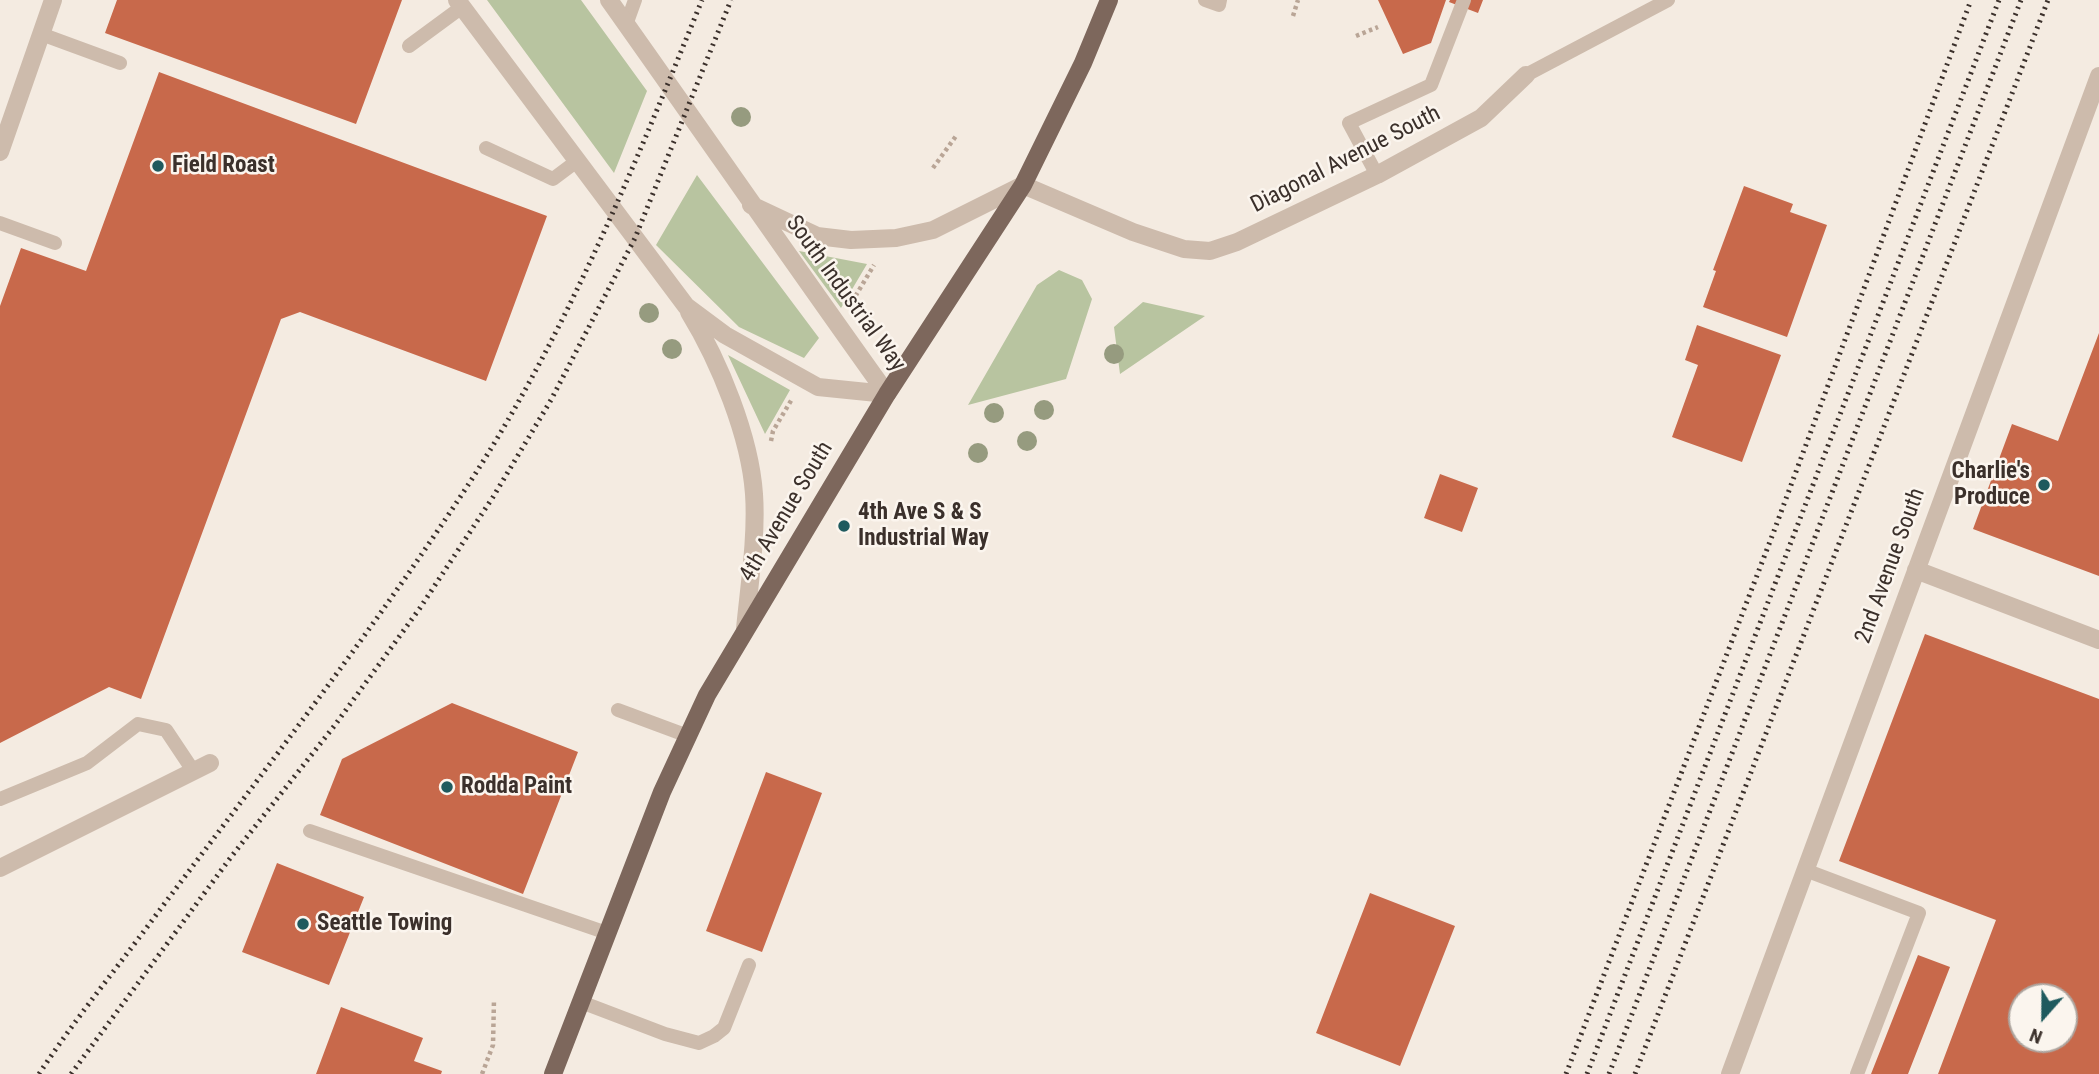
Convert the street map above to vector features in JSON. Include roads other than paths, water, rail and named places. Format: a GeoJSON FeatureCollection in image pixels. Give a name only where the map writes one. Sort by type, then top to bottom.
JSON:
{"type":"FeatureCollection","features":[{"type":"Feature","properties":{"kind":"main road","name":"4th Avenue South"},"geometry":{"type":"LineString","coordinates":[[553,1074],[662,792],[707,695],[887,394],[1023,185],[1083,63],[1109,0]]}},
{"type":"Feature","properties":{"kind":"street"},"geometry":{"type":"LineString","coordinates":[[0,152],[53,0]]}},
{"type":"Feature","properties":{"kind":"street","name":"South Industrial Way"},"geometry":{"type":"LineString","coordinates":[[608,0],[887,394]]}},
{"type":"Feature","properties":{"kind":"street","name":"South Industrial Way"},"geometry":{"type":"LineString","coordinates":[[459,4],[686,306],[725,335],[818,387],[887,394]]}},
{"type":"Feature","properties":{"kind":"street","name":"Diagonal Avenue South"},"geometry":{"type":"LineString","coordinates":[[1023,185],[1133,232],[1184,249],[1210,251],[1237,242],[1377,175],[1481,118],[1526,75]]}},
{"type":"Feature","properties":{"kind":"street","name":"2nd Avenue South"},"geometry":{"type":"LineString","coordinates":[[1730,1074],[2099,76]]}},
{"type":"Feature","properties":{"kind":"street"},"geometry":{"type":"LineString","coordinates":[[751,205],[817,236],[851,240],[896,238],[933,230],[1023,185]]}},
{"type":"Feature","properties":{"kind":"street"},"geometry":{"type":"LineString","coordinates":[[686,306],[708,343],[725,384],[745,446],[754,494],[745,629]]}},
{"type":"Feature","properties":{"kind":"street"},"geometry":{"type":"LineString","coordinates":[[1916,570],[2099,640]]}},
{"type":"Feature","properties":{"kind":"street"},"geometry":{"type":"LineString","coordinates":[[0,868],[202,767]]}},
{"type":"Feature","properties":{"kind":"lane"},"geometry":{"type":"LineString","coordinates":[[626,25],[635,0]]}},
{"type":"Feature","properties":{"kind":"lane"},"geometry":{"type":"LineString","coordinates":[[1377,175],[1349,123],[1431,85],[1464,0]]}},
{"type":"Feature","properties":{"kind":"lane","name":"Diagonal Avenue South"},"geometry":{"type":"LineString","coordinates":[[1526,75],[1668,0]]}},
{"type":"Feature","properties":{"kind":"lane"},"geometry":{"type":"LineString","coordinates":[[409,47],[459,4]]}},
{"type":"Feature","properties":{"kind":"lane"},"geometry":{"type":"LineString","coordinates":[[41,34],[120,63]]}},
{"type":"Feature","properties":{"kind":"lane"},"geometry":{"type":"LineString","coordinates":[[486,148],[553,179],[577,161]]}},
{"type":"Feature","properties":{"kind":"lane"},"geometry":{"type":"LineString","coordinates":[[0,223],[55,243]]}},
{"type":"Feature","properties":{"kind":"lane"},"geometry":{"type":"LineString","coordinates":[[618,710],[688,736]]}},
{"type":"Feature","properties":{"kind":"lane"},"geometry":{"type":"LineString","coordinates":[[0,799],[87,763],[138,724],[166,730],[202,767]]}},
{"type":"Feature","properties":{"kind":"lane"},"geometry":{"type":"LineString","coordinates":[[310,831],[607,933]]}},
{"type":"Feature","properties":{"kind":"lane"},"geometry":{"type":"LineString","coordinates":[[1805,870],[1919,913],[1857,1074]]}},
{"type":"Feature","properties":{"kind":"lane"},"geometry":{"type":"LineString","coordinates":[[581,1002],[665,1034],[699,1043],[714,1037],[724,1028],[749,965]]}},
{"type":"Feature","properties":{"kind":"railway"},"geometry":{"type":"LineString","coordinates":[[39,1074],[356,647],[470,482],[538,367],[597,247],[702,0]]}},
{"type":"Feature","properties":{"kind":"railway"},"geometry":{"type":"LineString","coordinates":[[71,1074],[231,857],[335,725],[420,608],[493,497],[551,400],[635,238],[731,0]]}},
{"type":"Feature","properties":{"kind":"railway"},"geometry":{"type":"LineString","coordinates":[[1566,1074],[1774,531],[1971,0]]}},
{"type":"Feature","properties":{"kind":"railway"},"geometry":{"type":"LineString","coordinates":[[1587,1074],[1999,0]]}},
{"type":"Feature","properties":{"kind":"railway"},"geometry":{"type":"LineString","coordinates":[[1609,1074],[2021,0]]}},
{"type":"Feature","properties":{"kind":"railway"},"geometry":{"type":"LineString","coordinates":[[1635,1074],[2048,0]]}},
{"type":"Feature","properties":{"kind":"place","name":"Field Roast"},"geometry":{"type":"Point","coordinates":[158,166]}},
{"type":"Feature","properties":{"kind":"place","name":"Charlie's Produce"},"geometry":{"type":"Point","coordinates":[2044,485]}},
{"type":"Feature","properties":{"kind":"place","name":"4th Ave S & S Industrial Way"},"geometry":{"type":"Point","coordinates":[844,526]}},
{"type":"Feature","properties":{"kind":"place","name":"Rodda Paint"},"geometry":{"type":"Point","coordinates":[447,787]}},
{"type":"Feature","properties":{"kind":"place","name":"Seattle Towing"},"geometry":{"type":"Point","coordinates":[303,924]}}]}
